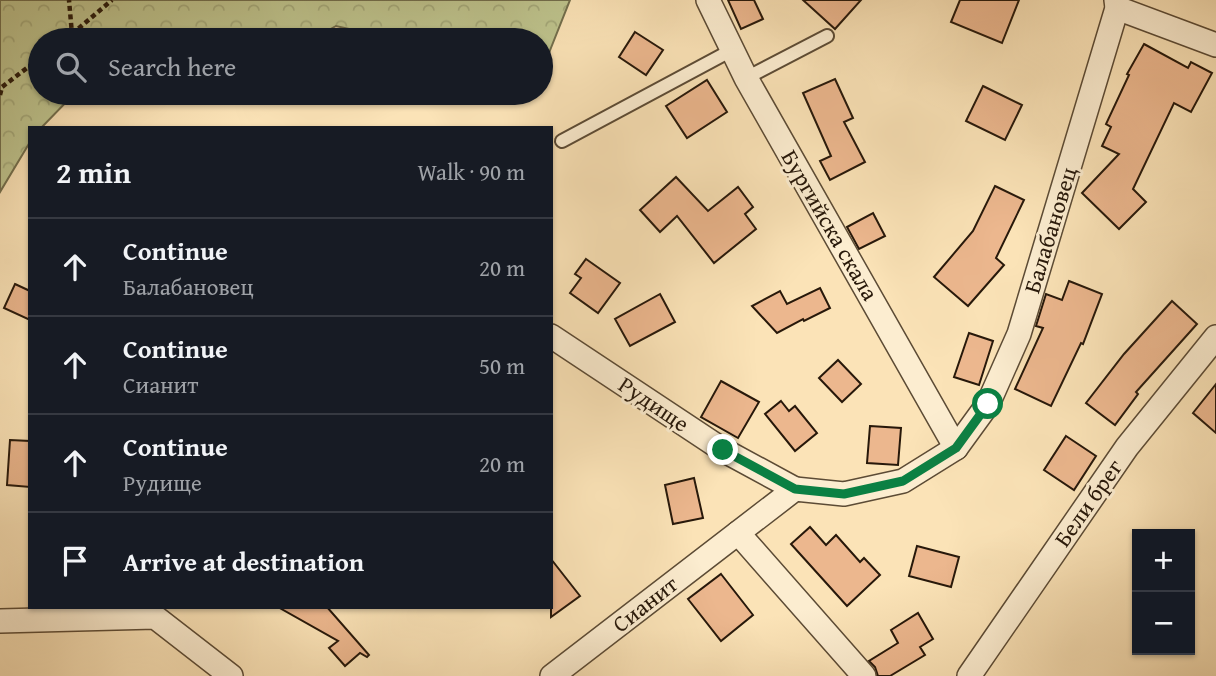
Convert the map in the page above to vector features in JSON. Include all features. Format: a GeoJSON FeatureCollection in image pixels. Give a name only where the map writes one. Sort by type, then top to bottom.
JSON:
{"type":"FeatureCollection","features":[{"type":"Feature","properties":{"kind":"street","name":"Бургийска скала"},"geometry":{"type":"LineString","coordinates":[[708,0],[746,78],[956,448]]}},
{"type":"Feature","properties":{"kind":"street"},"geometry":{"type":"LineString","coordinates":[[1116,4],[1216,45]]}},
{"type":"Feature","properties":{"kind":"street","name":"Балабановец"},"geometry":{"type":"LineString","coordinates":[[956,448],[988,404],[1019,334],[1116,4]]}},
{"type":"Feature","properties":{"kind":"street","name":"Рудище"},"geometry":{"type":"LineString","coordinates":[[553,336],[723,450],[795,489]]}},
{"type":"Feature","properties":{"kind":"street","name":"Бели брег"},"geometry":{"type":"LineString","coordinates":[[969,676],[1127,447],[1216,337]]}},
{"type":"Feature","properties":{"kind":"street"},"geometry":{"type":"LineString","coordinates":[[795,489],[844,494],[903,481],[956,448]]}},
{"type":"Feature","properties":{"kind":"street","name":"Сианит"},"geometry":{"type":"LineString","coordinates":[[552,676],[795,489]]}},
{"type":"Feature","properties":{"kind":"street"},"geometry":{"type":"LineString","coordinates":[[738,533],[864,676]]}},
{"type":"Feature","properties":{"kind":"street"},"geometry":{"type":"LineString","coordinates":[[0,621],[153,612],[231,676]]}},
{"type":"Feature","properties":{"kind":"lane"},"geometry":{"type":"LineString","coordinates":[[746,78],[827,36]]}},
{"type":"Feature","properties":{"kind":"lane"},"geometry":{"type":"LineString","coordinates":[[562,141],[732,50]]}},
{"type":"Feature","properties":{"kind":"path"},"geometry":{"type":"LineString","coordinates":[[69,0],[71,28]]}},
{"type":"Feature","properties":{"kind":"path"},"geometry":{"type":"LineString","coordinates":[[79,28],[112,0]]}},
{"type":"Feature","properties":{"kind":"path"},"geometry":{"type":"LineString","coordinates":[[0,95],[1,87],[28,67]]}},
{"type":"Feature","properties":{"kind":"green space"},"geometry":{"type":"Polygon","coordinates":[[[0,0],[570,0],[553,43],[553,28],[28,28],[28,105],[63,105],[43,126],[28,126],[28,145],[0,192],[0,0]]]}},
{"type":"Feature","properties":{"kind":"building"},"geometry":{"type":"Polygon","coordinates":[[[728,0],[754,0],[763,19],[741,29],[728,0]]]}},
{"type":"Feature","properties":{"kind":"building"},"geometry":{"type":"Polygon","coordinates":[[[803,0],[861,0],[835,29],[803,0]]]}},
{"type":"Feature","properties":{"kind":"building"},"geometry":{"type":"Polygon","coordinates":[[[960,0],[1019,0],[1002,43],[951,22],[960,0]]]}},
{"type":"Feature","properties":{"kind":"building"},"geometry":{"type":"Polygon","coordinates":[[[635,32],[663,50],[646,75],[619,57],[635,32]]]}},
{"type":"Feature","properties":{"kind":"building"},"geometry":{"type":"Polygon","coordinates":[[[1144,44],[1188,68],[1191,62],[1212,73],[1191,112],[1174,103],[1133,189],[1146,202],[1119,229],[1082,193],[1119,154],[1102,146],[1111,127],[1106,124],[1129,75],[1127,74],[1144,44]]]}},
{"type":"Feature","properties":{"kind":"building"},"geometry":{"type":"Polygon","coordinates":[[[835,79],[853,118],[844,122],[865,162],[830,180],[820,161],[831,156],[803,93],[835,79]]]}},
{"type":"Feature","properties":{"kind":"building"},"geometry":{"type":"Polygon","coordinates":[[[707,80],[727,112],[687,138],[666,106],[707,80]]]}},
{"type":"Feature","properties":{"kind":"building"},"geometry":{"type":"Polygon","coordinates":[[[983,86],[1022,105],[1005,140],[966,121],[983,86]]]}},
{"type":"Feature","properties":{"kind":"building"},"geometry":{"type":"Polygon","coordinates":[[[676,177],[708,211],[738,187],[753,207],[745,214],[756,229],[714,263],[677,216],[660,232],[640,210],[676,177]]]}},
{"type":"Feature","properties":{"kind":"building"},"geometry":{"type":"Polygon","coordinates":[[[995,186],[1024,200],[996,258],[1004,265],[968,306],[934,277],[973,231],[995,186]]]}},
{"type":"Feature","properties":{"kind":"building"},"geometry":{"type":"Polygon","coordinates":[[[873,213],[885,236],[859,249],[847,227],[873,213]]]}},
{"type":"Feature","properties":{"kind":"building"},"geometry":{"type":"Polygon","coordinates":[[[586,259],[620,283],[598,313],[570,293],[581,278],[575,274],[586,259]]]}},
{"type":"Feature","properties":{"kind":"building"},"geometry":{"type":"Polygon","coordinates":[[[1069,281],[1102,294],[1083,344],[1081,343],[1051,406],[1015,389],[1043,328],[1036,326],[1046,294],[1062,300],[1069,281]]]}},
{"type":"Feature","properties":{"kind":"building"},"geometry":{"type":"Polygon","coordinates":[[[15,284],[28,290],[28,319],[4,308],[15,284]]]}},
{"type":"Feature","properties":{"kind":"building"},"geometry":{"type":"Polygon","coordinates":[[[820,288],[830,308],[777,333],[752,306],[780,291],[787,304],[820,288]]]}},
{"type":"Feature","properties":{"kind":"building"},"geometry":{"type":"Polygon","coordinates":[[[660,294],[675,322],[630,346],[615,319],[660,294]]]}},
{"type":"Feature","properties":{"kind":"building"},"geometry":{"type":"Polygon","coordinates":[[[1172,301],[1197,324],[1136,392],[1138,394],[1115,425],[1086,403],[1124,354],[1172,301]]]}},
{"type":"Feature","properties":{"kind":"building"},"geometry":{"type":"Polygon","coordinates":[[[969,333],[993,341],[979,385],[954,377],[969,333]]]}},
{"type":"Feature","properties":{"kind":"building"},"geometry":{"type":"Polygon","coordinates":[[[838,360],[861,384],[842,402],[819,378],[838,360]]]}},
{"type":"Feature","properties":{"kind":"building"},"geometry":{"type":"Polygon","coordinates":[[[721,381],[759,402],[738,438],[701,417],[721,381]]]}},
{"type":"Feature","properties":{"kind":"building"},"geometry":{"type":"Polygon","coordinates":[[[1216,384],[1216,433],[1193,413],[1216,384]]]}},
{"type":"Feature","properties":{"kind":"building"},"geometry":{"type":"Polygon","coordinates":[[[781,401],[789,411],[795,406],[817,433],[795,451],[765,414],[781,401]]]}},
{"type":"Feature","properties":{"kind":"building"},"geometry":{"type":"Polygon","coordinates":[[[870,426],[901,428],[898,465],[867,463],[870,426]]]}},
{"type":"Feature","properties":{"kind":"building"},"geometry":{"type":"Polygon","coordinates":[[[1066,436],[1096,456],[1074,490],[1044,470],[1066,436]]]}},
{"type":"Feature","properties":{"kind":"building"},"geometry":{"type":"Polygon","coordinates":[[[10,440],[28,441],[28,487],[7,485],[10,440]]]}},
{"type":"Feature","properties":{"kind":"building"},"geometry":{"type":"Polygon","coordinates":[[[694,478],[703,518],[673,524],[665,485],[694,478]]]}},
{"type":"Feature","properties":{"kind":"building"},"geometry":{"type":"Polygon","coordinates":[[[810,527],[826,545],[836,535],[860,562],[864,558],[880,575],[847,606],[791,544],[810,527]]]}},
{"type":"Feature","properties":{"kind":"building"},"geometry":{"type":"Polygon","coordinates":[[[917,546],[959,557],[951,587],[909,576],[917,546]]]}},
{"type":"Feature","properties":{"kind":"building"},"geometry":{"type":"Polygon","coordinates":[[[553,562],[580,596],[551,617],[553,609],[553,562]]]}},
{"type":"Feature","properties":{"kind":"building"},"geometry":{"type":"Polygon","coordinates":[[[721,574],[753,615],[721,641],[688,599],[721,574]]]}},
{"type":"Feature","properties":{"kind":"building"},"geometry":{"type":"Polygon","coordinates":[[[282,609],[329,609],[369,655],[367,657],[360,653],[345,666],[329,648],[338,641],[282,609]]]}},
{"type":"Feature","properties":{"kind":"building"},"geometry":{"type":"Polygon","coordinates":[[[918,613],[933,639],[920,647],[925,655],[890,676],[878,676],[869,661],[898,643],[891,630],[918,613]]]}},
{"type":"Feature","properties":{"kind":"route"},"geometry":{"type":"LineString","coordinates":[[723,450],[795,489],[844,494],[903,481],[956,448],[988,404]]}}]}
